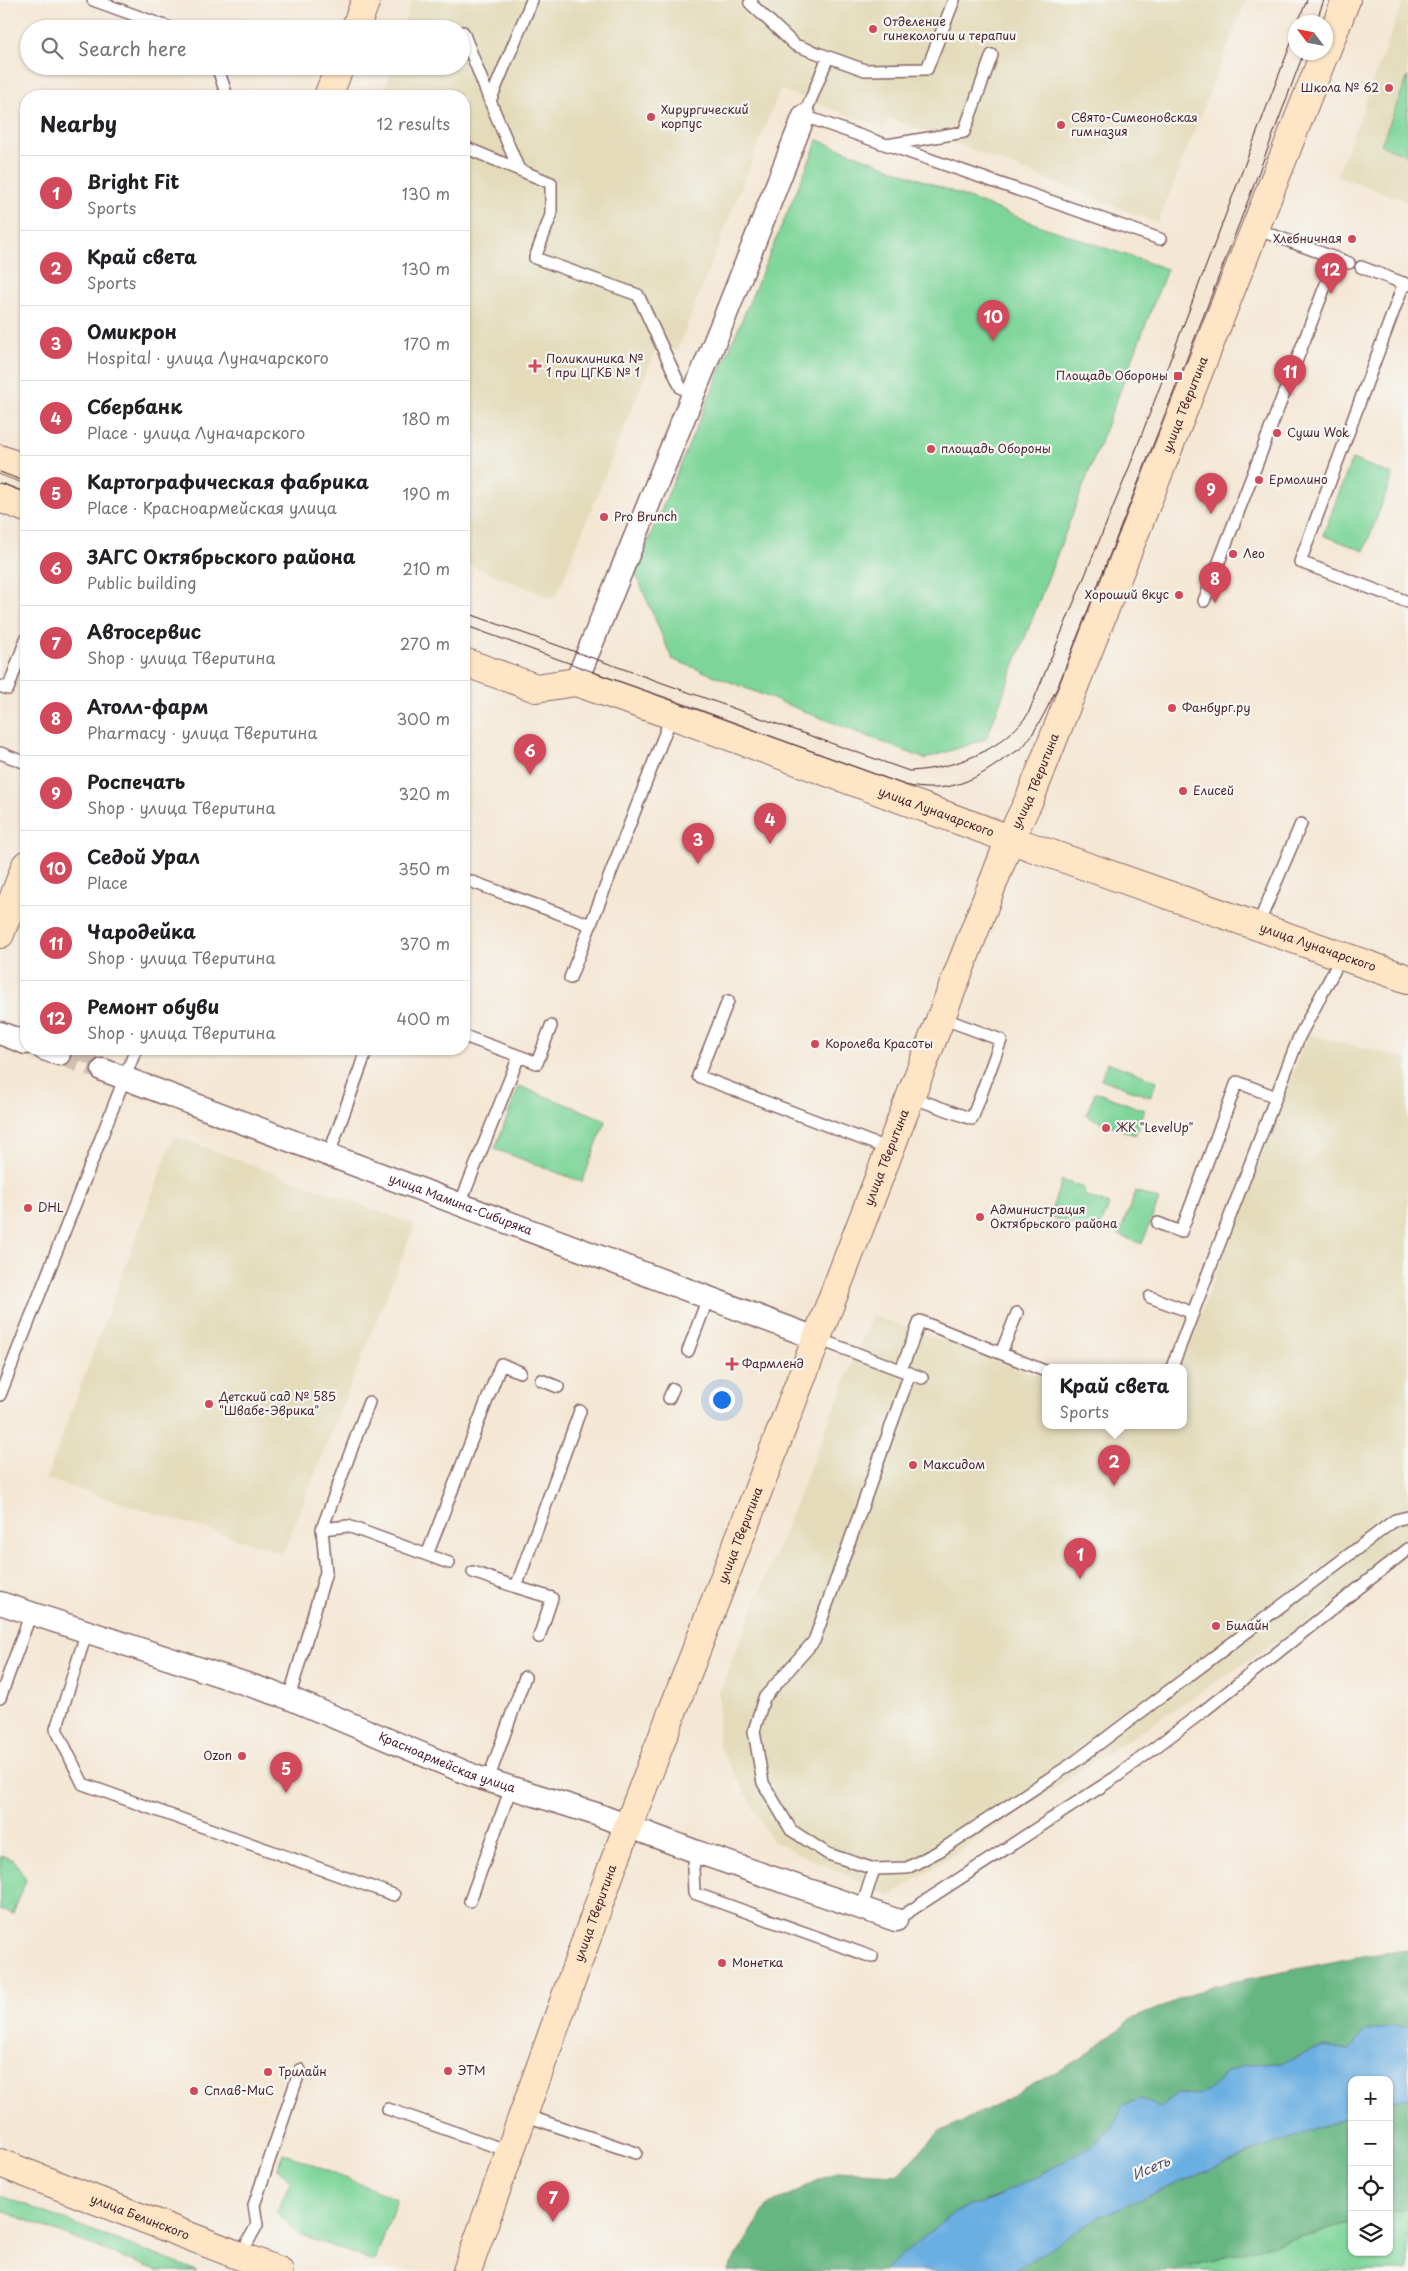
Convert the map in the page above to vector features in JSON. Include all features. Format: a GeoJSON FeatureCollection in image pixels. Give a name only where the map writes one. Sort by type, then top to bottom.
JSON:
{"type":"FeatureCollection","features":[{"type":"Feature","properties":{"kind":"street"},"geometry":{"type":"LineString","coordinates":[[358,20],[366,0]]}},
{"type":"Feature","properties":{"kind":"street","name":"улица Тверитина"},"geometry":{"type":"LineString","coordinates":[[1333,32],[1346,0]]}},
{"type":"Feature","properties":{"kind":"street","name":"улица Тверитина"},"geometry":{"type":"LineString","coordinates":[[467,2271],[614,1865],[890,1150],[1010,840],[1030,798],[1322,60]]}},
{"type":"Feature","properties":{"kind":"street"},"geometry":{"type":"LineString","coordinates":[[330,90],[336,75]]}},
{"type":"Feature","properties":{"kind":"street"},"geometry":{"type":"LineString","coordinates":[[576,682],[730,305],[804,116]]}},
{"type":"Feature","properties":{"kind":"street"},"geometry":{"type":"LineString","coordinates":[[0,459],[20,467]]}},
{"type":"Feature","properties":{"kind":"street"},"geometry":{"type":"LineString","coordinates":[[0,498],[20,506]]}},
{"type":"Feature","properties":{"kind":"street","name":"улица Луначарского"},"geometry":{"type":"LineString","coordinates":[[470,666],[536,688],[576,682],[672,715],[1010,840],[1408,979]]}},
{"type":"Feature","properties":{"kind":"street"},"geometry":{"type":"LineString","coordinates":[[0,934],[20,881]]}},
{"type":"Feature","properties":{"kind":"street"},"geometry":{"type":"LineString","coordinates":[[0,1033],[20,1041]]}},
{"type":"Feature","properties":{"kind":"street","name":"улица Мамина-Сибиряка"},"geometry":{"type":"LineString","coordinates":[[104,1070],[818,1339]]}},
{"type":"Feature","properties":{"kind":"street","name":"Красноармейская улица"},"geometry":{"type":"LineString","coordinates":[[0,1603],[289,1698],[488,1780],[630,1826],[696,1852],[896,1920]]}},
{"type":"Feature","properties":{"kind":"street","name":"улица Белинского"},"geometry":{"type":"LineString","coordinates":[[0,2163],[279,2271]]}},
{"type":"Feature","properties":{"kind":"lane"},"geometry":{"type":"LineString","coordinates":[[93,0],[148,20]]}},
{"type":"Feature","properties":{"kind":"lane"},"geometry":{"type":"LineString","coordinates":[[490,101],[532,0]]}},
{"type":"Feature","properties":{"kind":"lane"},"geometry":{"type":"LineString","coordinates":[[752,0],[750,3],[795,45],[865,70],[927,69],[954,0]]}},
{"type":"Feature","properties":{"kind":"lane"},"geometry":{"type":"LineString","coordinates":[[470,50],[519,170]]}},
{"type":"Feature","properties":{"kind":"lane"},"geometry":{"type":"LineString","coordinates":[[887,145],[964,132],[992,55]]}},
{"type":"Feature","properties":{"kind":"lane"},"geometry":{"type":"LineString","coordinates":[[828,57],[804,116],[1160,239]]}},
{"type":"Feature","properties":{"kind":"lane"},"geometry":{"type":"LineString","coordinates":[[220,75],[225,90]]}},
{"type":"Feature","properties":{"kind":"lane"},"geometry":{"type":"LineString","coordinates":[[470,149],[551,183],[551,215],[535,258],[638,295],[680,388]]}},
{"type":"Feature","properties":{"kind":"lane"},"geometry":{"type":"LineString","coordinates":[[1256,228],[1349,263]]}},
{"type":"Feature","properties":{"kind":"lane"},"geometry":{"type":"LineString","coordinates":[[1204,601],[1336,258]]}},
{"type":"Feature","properties":{"kind":"lane"},"geometry":{"type":"LineString","coordinates":[[1361,267],[1406,284],[1300,562],[1408,602]]}},
{"type":"Feature","properties":{"kind":"lane"},"geometry":{"type":"LineString","coordinates":[[0,686],[8,689],[20,656]]}},
{"type":"Feature","properties":{"kind":"lane"},"geometry":{"type":"LineString","coordinates":[[570,978],[672,715]]}},
{"type":"Feature","properties":{"kind":"lane"},"geometry":{"type":"LineString","coordinates":[[0,753],[20,761]]}},
{"type":"Feature","properties":{"kind":"lane"},"geometry":{"type":"LineString","coordinates":[[1257,927],[1301,824]]}},
{"type":"Feature","properties":{"kind":"lane"},"geometry":{"type":"LineString","coordinates":[[470,881],[591,925]]}},
{"type":"Feature","properties":{"kind":"lane"},"geometry":{"type":"LineString","coordinates":[[1173,1364],[1299,1037],[1342,955]]}},
{"type":"Feature","properties":{"kind":"lane"},"geometry":{"type":"LineString","coordinates":[[728,1001],[698,1076],[890,1150]]}},
{"type":"Feature","properties":{"kind":"lane"},"geometry":{"type":"LineString","coordinates":[[911,1097],[972,1119],[1001,1040],[942,1018]]}},
{"type":"Feature","properties":{"kind":"lane"},"geometry":{"type":"LineString","coordinates":[[470,1038],[537,1063],[551,1026]]}},
{"type":"Feature","properties":{"kind":"lane"},"geometry":{"type":"LineString","coordinates":[[0,1395],[134,1055]]}},
{"type":"Feature","properties":{"kind":"lane"},"geometry":{"type":"LineString","coordinates":[[329,1154],[365,1055]]}},
{"type":"Feature","properties":{"kind":"lane"},"geometry":{"type":"LineString","coordinates":[[460,1204],[519,1056]]}},
{"type":"Feature","properties":{"kind":"lane"},"geometry":{"type":"LineString","coordinates":[[1158,1223],[1181,1232],[1237,1082],[1276,1097]]}},
{"type":"Feature","properties":{"kind":"lane"},"geometry":{"type":"LineString","coordinates":[[1150,1297],[1192,1313]]}},
{"type":"Feature","properties":{"kind":"lane"},"geometry":{"type":"LineString","coordinates":[[688,1351],[708,1298]]}},
{"type":"Feature","properties":{"kind":"lane"},"geometry":{"type":"LineString","coordinates":[[1001,1353],[1017,1313]]}},
{"type":"Feature","properties":{"kind":"lane"},"geometry":{"type":"LineString","coordinates":[[1042,1369],[920,1321],[814,1641],[764,1698],[754,1731],[763,1783],[791,1830],[828,1854],[874,1869],[907,1868],[941,1850],[1076,1760],[1395,1520],[1408,1518]]}},
{"type":"Feature","properties":{"kind":"lane"},"geometry":{"type":"LineString","coordinates":[[818,1339],[922,1378]]}},
{"type":"Feature","properties":{"kind":"lane"},"geometry":{"type":"LineString","coordinates":[[427,1555],[501,1364],[520,1372]]}},
{"type":"Feature","properties":{"kind":"lane"},"geometry":{"type":"LineString","coordinates":[[541,1380],[558,1387]]}},
{"type":"Feature","properties":{"kind":"lane"},"geometry":{"type":"LineString","coordinates":[[289,1698],[326,1572],[322,1529],[369,1402]]}},
{"type":"Feature","properties":{"kind":"lane"},"geometry":{"type":"LineString","coordinates":[[516,1587],[580,1410]]}},
{"type":"Feature","properties":{"kind":"lane"},"geometry":{"type":"LineString","coordinates":[[322,1529],[348,1526],[449,1563]]}},
{"type":"Feature","properties":{"kind":"lane"},"geometry":{"type":"LineString","coordinates":[[896,1920],[1116,1777],[1205,1710],[1408,1549]]}},
{"type":"Feature","properties":{"kind":"lane"},"geometry":{"type":"LineString","coordinates":[[474,1572],[552,1598],[539,1637]]}},
{"type":"Feature","properties":{"kind":"lane"},"geometry":{"type":"LineString","coordinates":[[0,1698],[30,1613]]}},
{"type":"Feature","properties":{"kind":"lane"},"geometry":{"type":"LineString","coordinates":[[87,1632],[56,1728],[84,1784],[394,1895]]}},
{"type":"Feature","properties":{"kind":"lane"},"geometry":{"type":"LineString","coordinates":[[488,1780],[525,1677]]}},
{"type":"Feature","properties":{"kind":"lane"},"geometry":{"type":"LineString","coordinates":[[470,1901],[511,1788]]}},
{"type":"Feature","properties":{"kind":"lane"},"geometry":{"type":"LineString","coordinates":[[696,1852],[693,1868],[694,1893],[872,1957]]}},
{"type":"Feature","properties":{"kind":"lane"},"geometry":{"type":"LineString","coordinates":[[862,1907],[874,1869]]}},
{"type":"Feature","properties":{"kind":"lane"},"geometry":{"type":"LineString","coordinates":[[240,2256],[257,2225],[254,2205],[300,2070]]}},
{"type":"Feature","properties":{"kind":"lane"},"geometry":{"type":"LineString","coordinates":[[388,2109],[511,2152]]}},
{"type":"Feature","properties":{"kind":"lane"},"geometry":{"type":"LineString","coordinates":[[524,2115],[636,2153]]}},
{"type":"Feature","properties":{"kind":"shaded area"},"geometry":{"type":"Polygon","coordinates":[[[413,0],[1246,0],[1158,223],[890,118],[885,129],[780,89],[677,351],[658,344],[555,599],[470,565],[470,90],[384,90],[390,75],[470,75],[470,20],[405,20],[413,0]]]}},
{"type":"Feature","properties":{"kind":"shaded area","name":"Школа № 62"},"geometry":{"type":"Polygon","coordinates":[[[1404,0],[1408,0],[1408,202],[1337,176],[1404,0]]]}},
{"type":"Feature","properties":{"kind":"shaded area","name":"Максидом"},"geometry":{"type":"Polygon","coordinates":[[[1308,1034],[1408,1059],[1408,1555],[891,1896],[772,1841],[718,1744],[719,1693],[872,1315],[1042,1377],[1042,1429],[1187,1429],[1187,1364],[1181,1364],[1308,1034]]]}},
{"type":"Feature","properties":{"kind":"shaded area","name":"Детский сад № 585 \"Швабе-Эврика\""},"geometry":{"type":"Polygon","coordinates":[[[174,1136],[415,1225],[283,1553],[46,1479],[174,1136]]]}},
{"type":"Feature","properties":{"kind":"green space"},"geometry":{"type":"Polygon","coordinates":[[[1408,76],[1408,155],[1381,145],[1408,76]]]}},
{"type":"Feature","properties":{"kind":"green space"},"geometry":{"type":"Polygon","coordinates":[[[818,140],[1041,226],[1167,269],[986,739],[925,759],[672,659],[635,572],[818,140]]]}},
{"type":"Feature","properties":{"kind":"green space"},"geometry":{"type":"Polygon","coordinates":[[[1352,459],[1393,475],[1364,551],[1323,535],[1352,459]]]}},
{"type":"Feature","properties":{"kind":"green space"},"geometry":{"type":"Polygon","coordinates":[[[1107,1062],[1157,1081],[1150,1097],[1101,1079],[1107,1062]]]}},
{"type":"Feature","properties":{"kind":"green space"},"geometry":{"type":"Polygon","coordinates":[[[519,1086],[606,1120],[582,1182],[495,1149],[519,1086]]]}},
{"type":"Feature","properties":{"kind":"green space"},"geometry":{"type":"Polygon","coordinates":[[[1095,1092],[1144,1110],[1135,1135],[1086,1116],[1095,1092]]]}},
{"type":"Feature","properties":{"kind":"green space"},"geometry":{"type":"Polygon","coordinates":[[[1062,1180],[1085,1189],[1083,1195],[1109,1205],[1100,1228],[1091,1225],[1089,1231],[1049,1216],[1062,1180]]]}},
{"type":"Feature","properties":{"kind":"green space"},"geometry":{"type":"Polygon","coordinates":[[[1136,1191],[1159,1200],[1142,1244],[1119,1235],[1136,1191]]]}},
{"type":"Feature","properties":{"kind":"green space"},"geometry":{"type":"Polygon","coordinates":[[[0,1855],[14,1860],[26,1880],[13,1914],[0,1909],[0,1855]]]}},
{"type":"Feature","properties":{"kind":"green space"},"geometry":{"type":"Polygon","coordinates":[[[1408,1950],[1408,2027],[1392,2026],[1350,2050],[1324,2046],[1281,2063],[1244,2064],[1224,2074],[1212,2088],[1197,2096],[1177,2093],[1160,2108],[1141,2099],[1095,2143],[1058,2165],[994,2198],[956,2211],[883,2271],[727,2271],[767,2206],[837,2171],[898,2174],[939,2132],[992,2107],[1085,2056],[1132,2019],[1212,1986],[1362,1956],[1408,1950]]]}},
{"type":"Feature","properties":{"kind":"green space"},"geometry":{"type":"Polygon","coordinates":[[[1408,2098],[1408,2208],[1393,2212],[1393,2121],[1393,2101],[1408,2098]]]}},
{"type":"Feature","properties":{"kind":"green space"},"geometry":{"type":"Polygon","coordinates":[[[1348,2116],[1348,2224],[1173,2271],[1014,2271],[1100,2216],[1257,2150],[1348,2116]]]}},
{"type":"Feature","properties":{"kind":"green space"},"geometry":{"type":"Polygon","coordinates":[[[283,2153],[397,2199],[375,2261],[299,2235],[277,2213],[291,2180],[277,2168],[283,2153]]]}},
{"type":"Feature","properties":{"kind":"green space"},"geometry":{"type":"Polygon","coordinates":[[[0,2195],[197,2271],[159,2271],[0,2210],[0,2195]]]}},
{"type":"Feature","properties":{"kind":"green space"},"geometry":{"type":"Polygon","coordinates":[[[1408,2208],[1408,2271],[1173,2271],[1348,2224],[1348,2256],[1393,2256],[1393,2212],[1408,2208]]]}},
{"type":"Feature","properties":{"kind":"water","name":"Исеть"},"geometry":{"type":"Polygon","coordinates":[[[1392,2026],[1408,2027],[1408,2098],[1393,2101],[1393,2076],[1348,2076],[1348,2116],[1257,2150],[1100,2216],[1014,2271],[883,2271],[956,2211],[994,2198],[1058,2165],[1095,2143],[1113,2127],[1123,2105],[1141,2099],[1160,2108],[1177,2093],[1197,2096],[1212,2088],[1224,2074],[1244,2064],[1281,2063],[1324,2046],[1350,2050],[1363,2033],[1392,2026]]]}},
{"type":"Feature","properties":{"kind":"tunnel"},"geometry":{"type":"LineString","coordinates":[[62,1055],[103,1070],[102,1058],[94,1055]]}},
{"type":"Feature","properties":{"kind":"tram line"},"geometry":{"type":"LineString","coordinates":[[1301,15],[1307,0]]}},
{"type":"Feature","properties":{"kind":"tram line"},"geometry":{"type":"LineString","coordinates":[[1319,15],[1324,0]]}},
{"type":"Feature","properties":{"kind":"tram line"},"geometry":{"type":"LineString","coordinates":[[470,614],[909,771],[959,762],[991,748],[1017,727],[1028,714],[1127,473],[1288,51]]}},
{"type":"Feature","properties":{"kind":"tram line"},"geometry":{"type":"LineString","coordinates":[[470,627],[905,785],[932,788],[957,784],[981,774],[1019,750],[1035,730],[1058,686],[1213,291],[1301,60]]}},
{"type":"Feature","properties":{"kind":"tram line"},"geometry":{"type":"LineString","coordinates":[[0,472],[20,480]]}},
{"type":"Feature","properties":{"kind":"tram line"},"geometry":{"type":"LineString","coordinates":[[0,483],[20,491]]}},
{"type":"Feature","properties":{"kind":"place","name":"Отделение гинекологии и терапии"},"geometry":{"type":"Point","coordinates":[873,29]}},
{"type":"Feature","properties":{"kind":"place","name":"Школа № 62"},"geometry":{"type":"Point","coordinates":[1389,88]}},
{"type":"Feature","properties":{"kind":"place","name":"Хирургический корпус"},"geometry":{"type":"Point","coordinates":[651,117]}},
{"type":"Feature","properties":{"kind":"place","name":"Свято-Симеоновская гимназия"},"geometry":{"type":"Point","coordinates":[1061,125]}},
{"type":"Feature","properties":{"kind":"place","name":"Хлебничная"},"geometry":{"type":"Point","coordinates":[1352,239]}},
{"type":"Feature","properties":{"kind":"place","name":"Ремонт обуви"},"geometry":{"type":"Point","coordinates":[1331,294]}},
{"type":"Feature","properties":{"kind":"place","name":"Седой Урал"},"geometry":{"type":"Point","coordinates":[993,341]}},
{"type":"Feature","properties":{"kind":"place","name":"Поликлиника № 1 при ЦГКБ № 1"},"geometry":{"type":"Point","coordinates":[535,366]}},
{"type":"Feature","properties":{"kind":"place","name":"Площадь Обороны"},"geometry":{"type":"Point","coordinates":[1178,376]}},
{"type":"Feature","properties":{"kind":"place","name":"Чародейка"},"geometry":{"type":"Point","coordinates":[1290,396]}},
{"type":"Feature","properties":{"kind":"place","name":"Суши Wok"},"geometry":{"type":"Point","coordinates":[1277,433]}},
{"type":"Feature","properties":{"kind":"place","name":"площадь Обороны"},"geometry":{"type":"Point","coordinates":[931,449]}},
{"type":"Feature","properties":{"kind":"place","name":"Ермолино"},"geometry":{"type":"Point","coordinates":[1259,480]}},
{"type":"Feature","properties":{"kind":"place","name":"Роспечать"},"geometry":{"type":"Point","coordinates":[1211,514]}},
{"type":"Feature","properties":{"kind":"place","name":"Pro Brunch"},"geometry":{"type":"Point","coordinates":[604,517]}},
{"type":"Feature","properties":{"kind":"place","name":"Лео"},"geometry":{"type":"Point","coordinates":[1233,554]}},
{"type":"Feature","properties":{"kind":"place","name":"Хороший вкус"},"geometry":{"type":"Point","coordinates":[1179,595]}},
{"type":"Feature","properties":{"kind":"place","name":"Атолл-фарм"},"geometry":{"type":"Point","coordinates":[1215,603]}},
{"type":"Feature","properties":{"kind":"place","name":"Фанбург.ру"},"geometry":{"type":"Point","coordinates":[1172,708]}},
{"type":"Feature","properties":{"kind":"place","name":"ЗАГС Октябрьского района"},"geometry":{"type":"Point","coordinates":[530,775]}},
{"type":"Feature","properties":{"kind":"place","name":"Елисей"},"geometry":{"type":"Point","coordinates":[1183,791]}},
{"type":"Feature","properties":{"kind":"place","name":"Сбербанк"},"geometry":{"type":"Point","coordinates":[770,844]}},
{"type":"Feature","properties":{"kind":"place","name":"Омикрон"},"geometry":{"type":"Point","coordinates":[698,864]}},
{"type":"Feature","properties":{"kind":"place","name":"Королева Красоты"},"geometry":{"type":"Point","coordinates":[815,1044]}},
{"type":"Feature","properties":{"kind":"place","name":"ЖК \"LevelUp\""},"geometry":{"type":"Point","coordinates":[1106,1128]}},
{"type":"Feature","properties":{"kind":"place","name":"DHL"},"geometry":{"type":"Point","coordinates":[28,1208]}},
{"type":"Feature","properties":{"kind":"place","name":"Администрация Октябрьского района"},"geometry":{"type":"Point","coordinates":[980,1217]}},
{"type":"Feature","properties":{"kind":"place","name":"Фармленд"},"geometry":{"type":"Point","coordinates":[732,1364]}},
{"type":"Feature","properties":{"kind":"place","name":"Детский сад № 585 \"Швабе-Эврика\""},"geometry":{"type":"Point","coordinates":[209,1404]}},
{"type":"Feature","properties":{"kind":"place","name":"Максидом"},"geometry":{"type":"Point","coordinates":[913,1465]}},
{"type":"Feature","properties":{"kind":"place","name":"Край света"},"geometry":{"type":"Point","coordinates":[1114,1486]}},
{"type":"Feature","properties":{"kind":"place","name":"Bright Fit"},"geometry":{"type":"Point","coordinates":[1080,1579]}},
{"type":"Feature","properties":{"kind":"place","name":"Билайн"},"geometry":{"type":"Point","coordinates":[1216,1626]}},
{"type":"Feature","properties":{"kind":"place","name":"Ozon"},"geometry":{"type":"Point","coordinates":[242,1756]}},
{"type":"Feature","properties":{"kind":"place","name":"Картографическая фабрика"},"geometry":{"type":"Point","coordinates":[286,1793]}},
{"type":"Feature","properties":{"kind":"place","name":"Монетка"},"geometry":{"type":"Point","coordinates":[722,1963]}},
{"type":"Feature","properties":{"kind":"place","name":"ЭТМ"},"geometry":{"type":"Point","coordinates":[448,2071]}},
{"type":"Feature","properties":{"kind":"place","name":"Трилайн"},"geometry":{"type":"Point","coordinates":[268,2072]}},
{"type":"Feature","properties":{"kind":"place","name":"Сплав-МиС"},"geometry":{"type":"Point","coordinates":[194,2091]}},
{"type":"Feature","properties":{"kind":"place","name":"Автосервис"},"geometry":{"type":"Point","coordinates":[553,2222]}}]}
